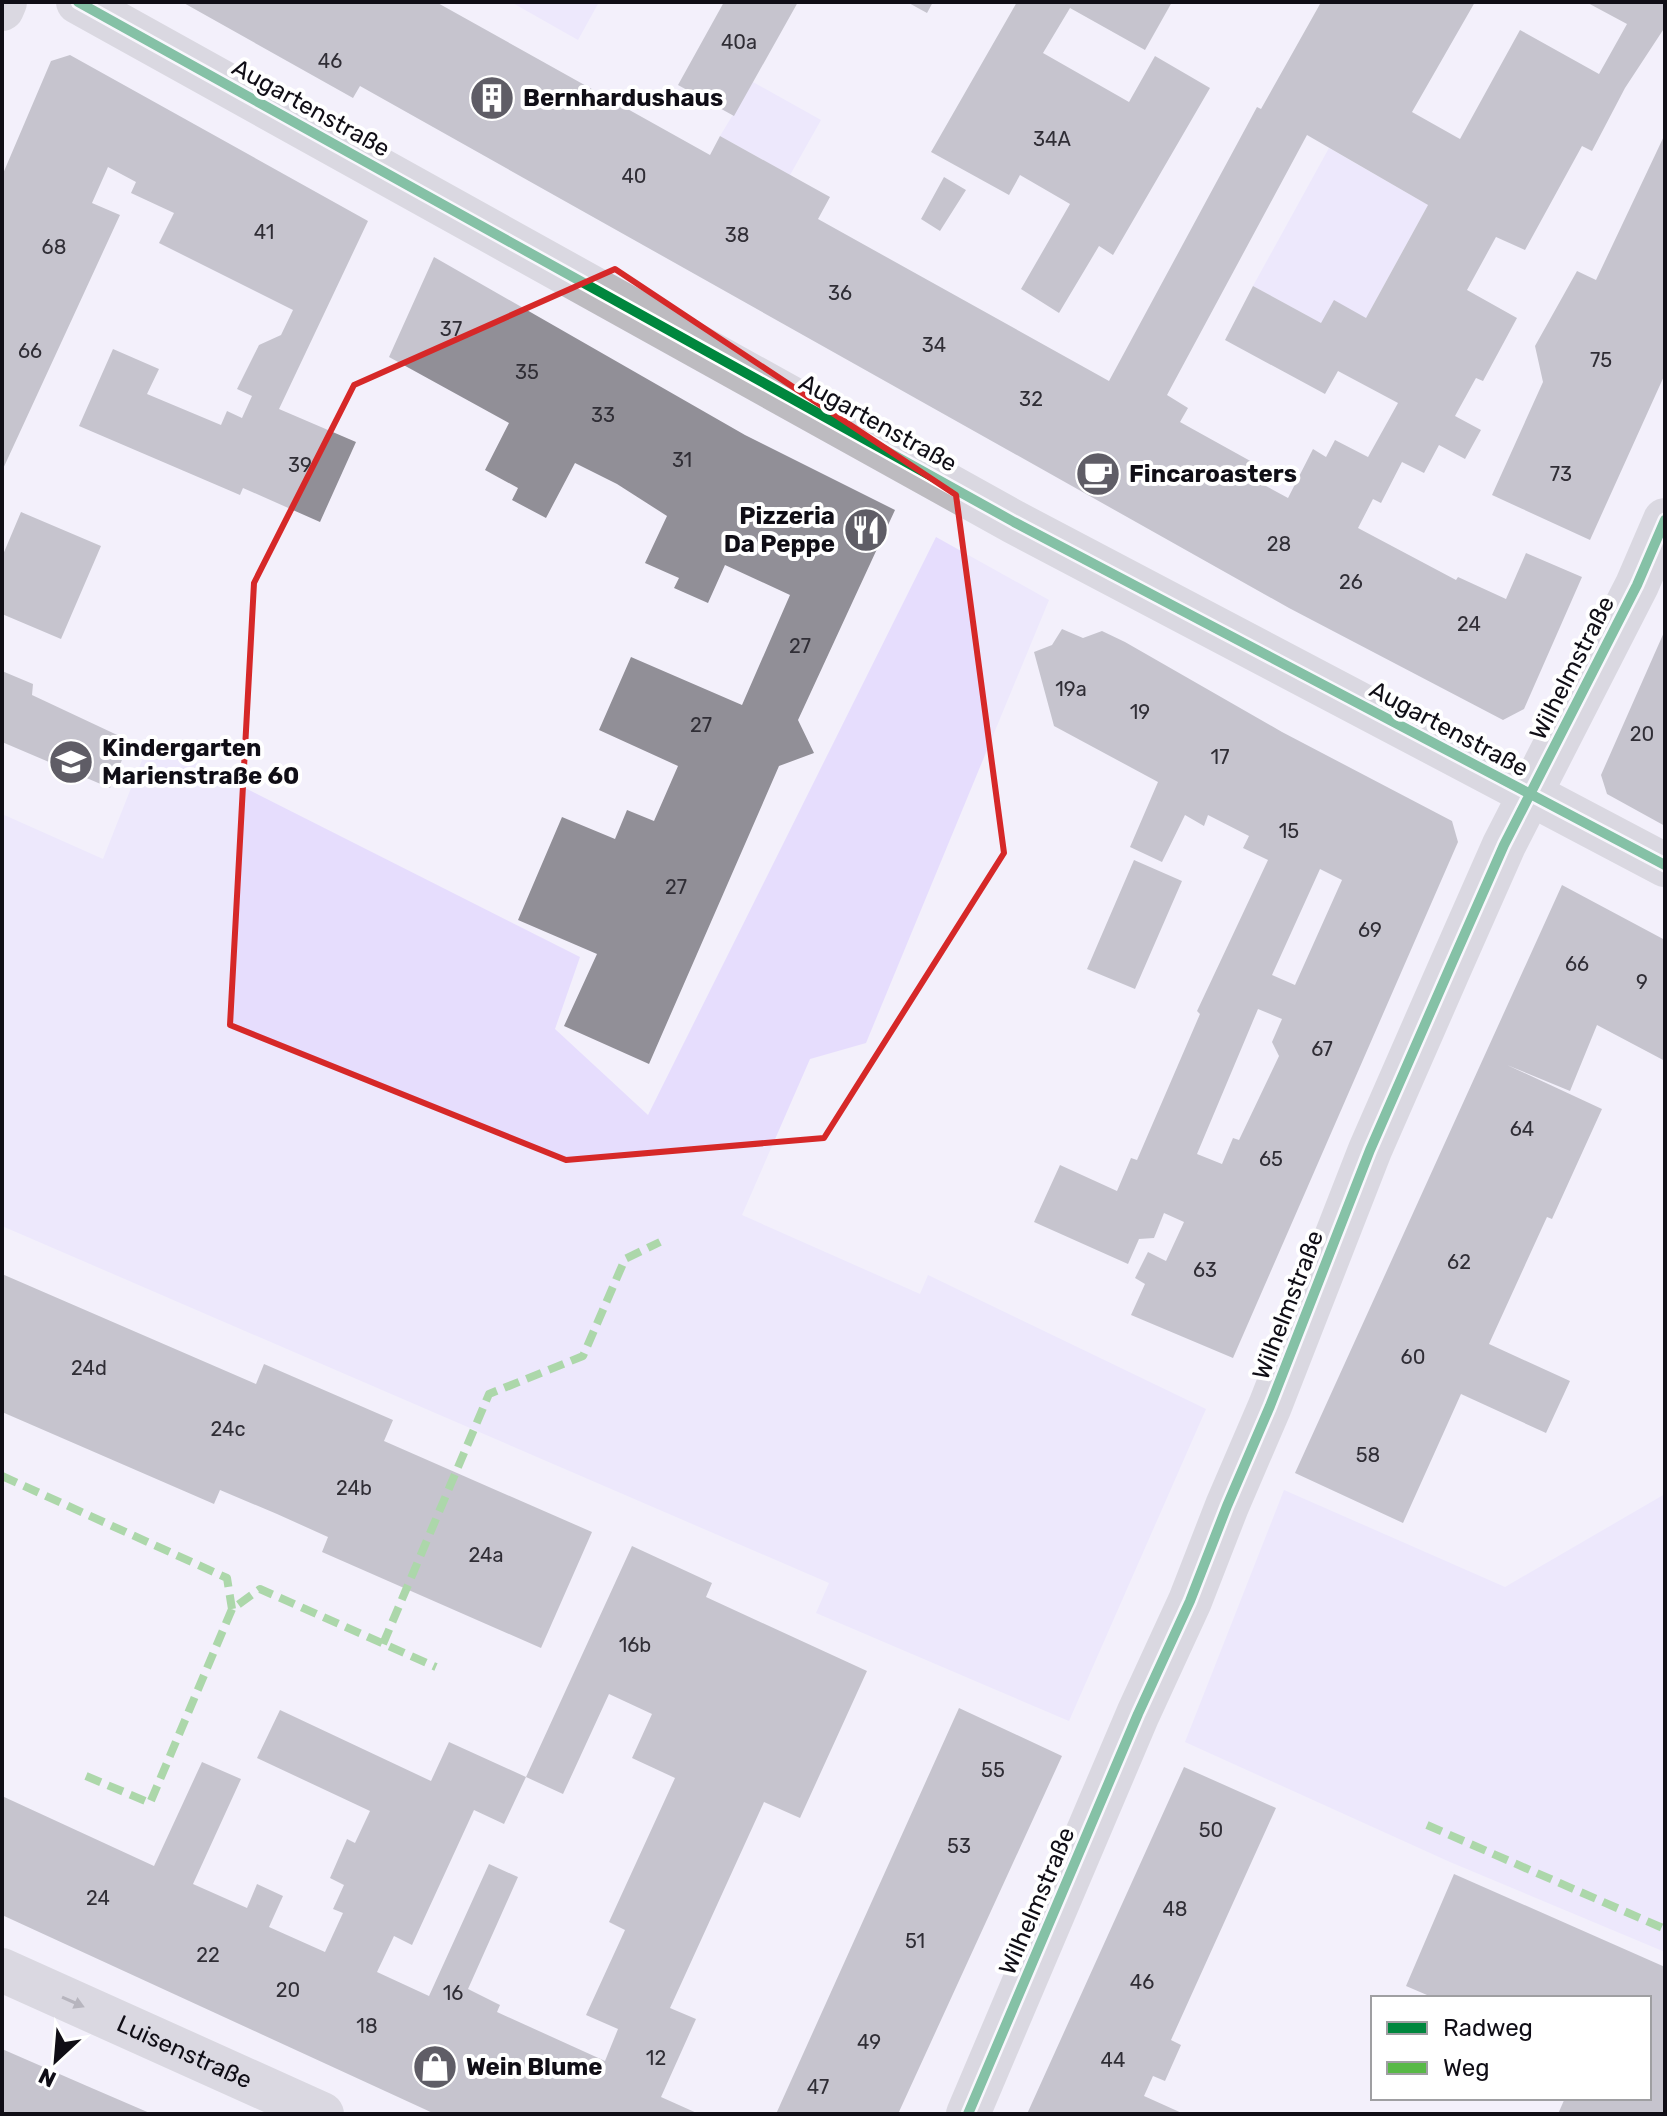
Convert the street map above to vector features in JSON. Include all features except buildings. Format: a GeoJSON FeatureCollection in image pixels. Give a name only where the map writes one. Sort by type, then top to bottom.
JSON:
{"type":"FeatureCollection","features":[{"type":"Feature","properties":{"kind":"street"},"geometry":{"type":"LineString","coordinates":[[2,9],[5,2]]}},
{"type":"Feature","properties":{"kind":"street","name":"Augartenstraße"},"geometry":{"type":"LineString","coordinates":[[78,2],[1014,522],[1665,865]]}},
{"type":"Feature","properties":{"kind":"street","name":"Wilhelmstraße"},"geometry":{"type":"LineString","coordinates":[[968,2114],[1132,1728],[1190,1601],[1370,1150],[1529,794],[1637,585],[1665,520]]}},
{"type":"Feature","properties":{"kind":"street","name":"Luisenstraße"},"geometry":{"type":"LineString","coordinates":[[2,1970],[322,2114]]}},
{"type":"Feature","properties":{"kind":"highlighted area"},"geometry":{"type":"Polygon","coordinates":[[[615,269],[956,495],[1004,853],[824,1138],[566,1160],[230,1025],[254,583],[354,385],[615,269]]]}},
{"type":"Feature","properties":{"kind":"shaded area"},"geometry":{"type":"Polygon","coordinates":[[[511,2],[599,2],[578,40],[511,2]]]}},
{"type":"Feature","properties":{"kind":"shaded area"},"geometry":{"type":"Polygon","coordinates":[[[753,82],[821,120],[790,175],[720,136],[753,82]]]}},
{"type":"Feature","properties":{"kind":"shaded area"},"geometry":{"type":"Polygon","coordinates":[[[1329,148],[1428,205],[1366,318],[1321,323],[1253,286],[1329,148]]]}},
{"type":"Feature","properties":{"kind":"shaded area"},"geometry":{"type":"Polygon","coordinates":[[[936,537],[1049,600],[866,1043],[810,1059],[742,1215],[920,1294],[928,1275],[1206,1409],[1069,1721],[816,1613],[829,1583],[2,1226],[2,814],[103,859],[150,740],[580,957],[555,1029],[648,1115],[936,537]]]}},
{"type":"Feature","properties":{"kind":"shaded area"},"geometry":{"type":"Polygon","coordinates":[[[1284,1490],[1505,1587],[1665,1494],[1665,1952],[1450,1862],[1185,1742],[1284,1490]]]}},
{"type":"Feature","properties":{"kind":"marked path"},"geometry":{"type":"LineString","coordinates":[[383,1644],[489,1394],[583,1356],[625,1259],[660,1242]]}},
{"type":"Feature","properties":{"kind":"marked path"},"geometry":{"type":"LineString","coordinates":[[2,1476],[227,1578],[232,1609]]}},
{"type":"Feature","properties":{"kind":"marked path"},"geometry":{"type":"LineString","coordinates":[[86,1776],[150,1803],[232,1609],[260,1589],[436,1667]]}},
{"type":"Feature","properties":{"kind":"marked path"},"geometry":{"type":"LineString","coordinates":[[1427,1825],[1665,1929]]}},
{"type":"Feature","properties":{"kind":"cycle path"},"geometry":{"type":"LineString","coordinates":[[78,2],[1014,522],[1665,865]]}},
{"type":"Feature","properties":{"kind":"cycle path"},"geometry":{"type":"LineString","coordinates":[[968,2114],[1138,1714],[1190,1601],[1370,1150],[1504,845],[1637,585],[1665,520]]}},
{"type":"Feature","properties":{"kind":"place","name":"Bernhardushaus"},"geometry":{"type":"Point","coordinates":[492,98]}},
{"type":"Feature","properties":{"kind":"place","name":"Fincaroasters"},"geometry":{"type":"Point","coordinates":[1098,474]}},
{"type":"Feature","properties":{"kind":"place","name":"Pizzeria Da Peppe"},"geometry":{"type":"Point","coordinates":[866,530]}},
{"type":"Feature","properties":{"kind":"place","name":"Kindergarten Marienstraße 60"},"geometry":{"type":"Point","coordinates":[71,762]}},
{"type":"Feature","properties":{"kind":"place","name":"Wein Blume"},"geometry":{"type":"Point","coordinates":[435,2067]}}]}
